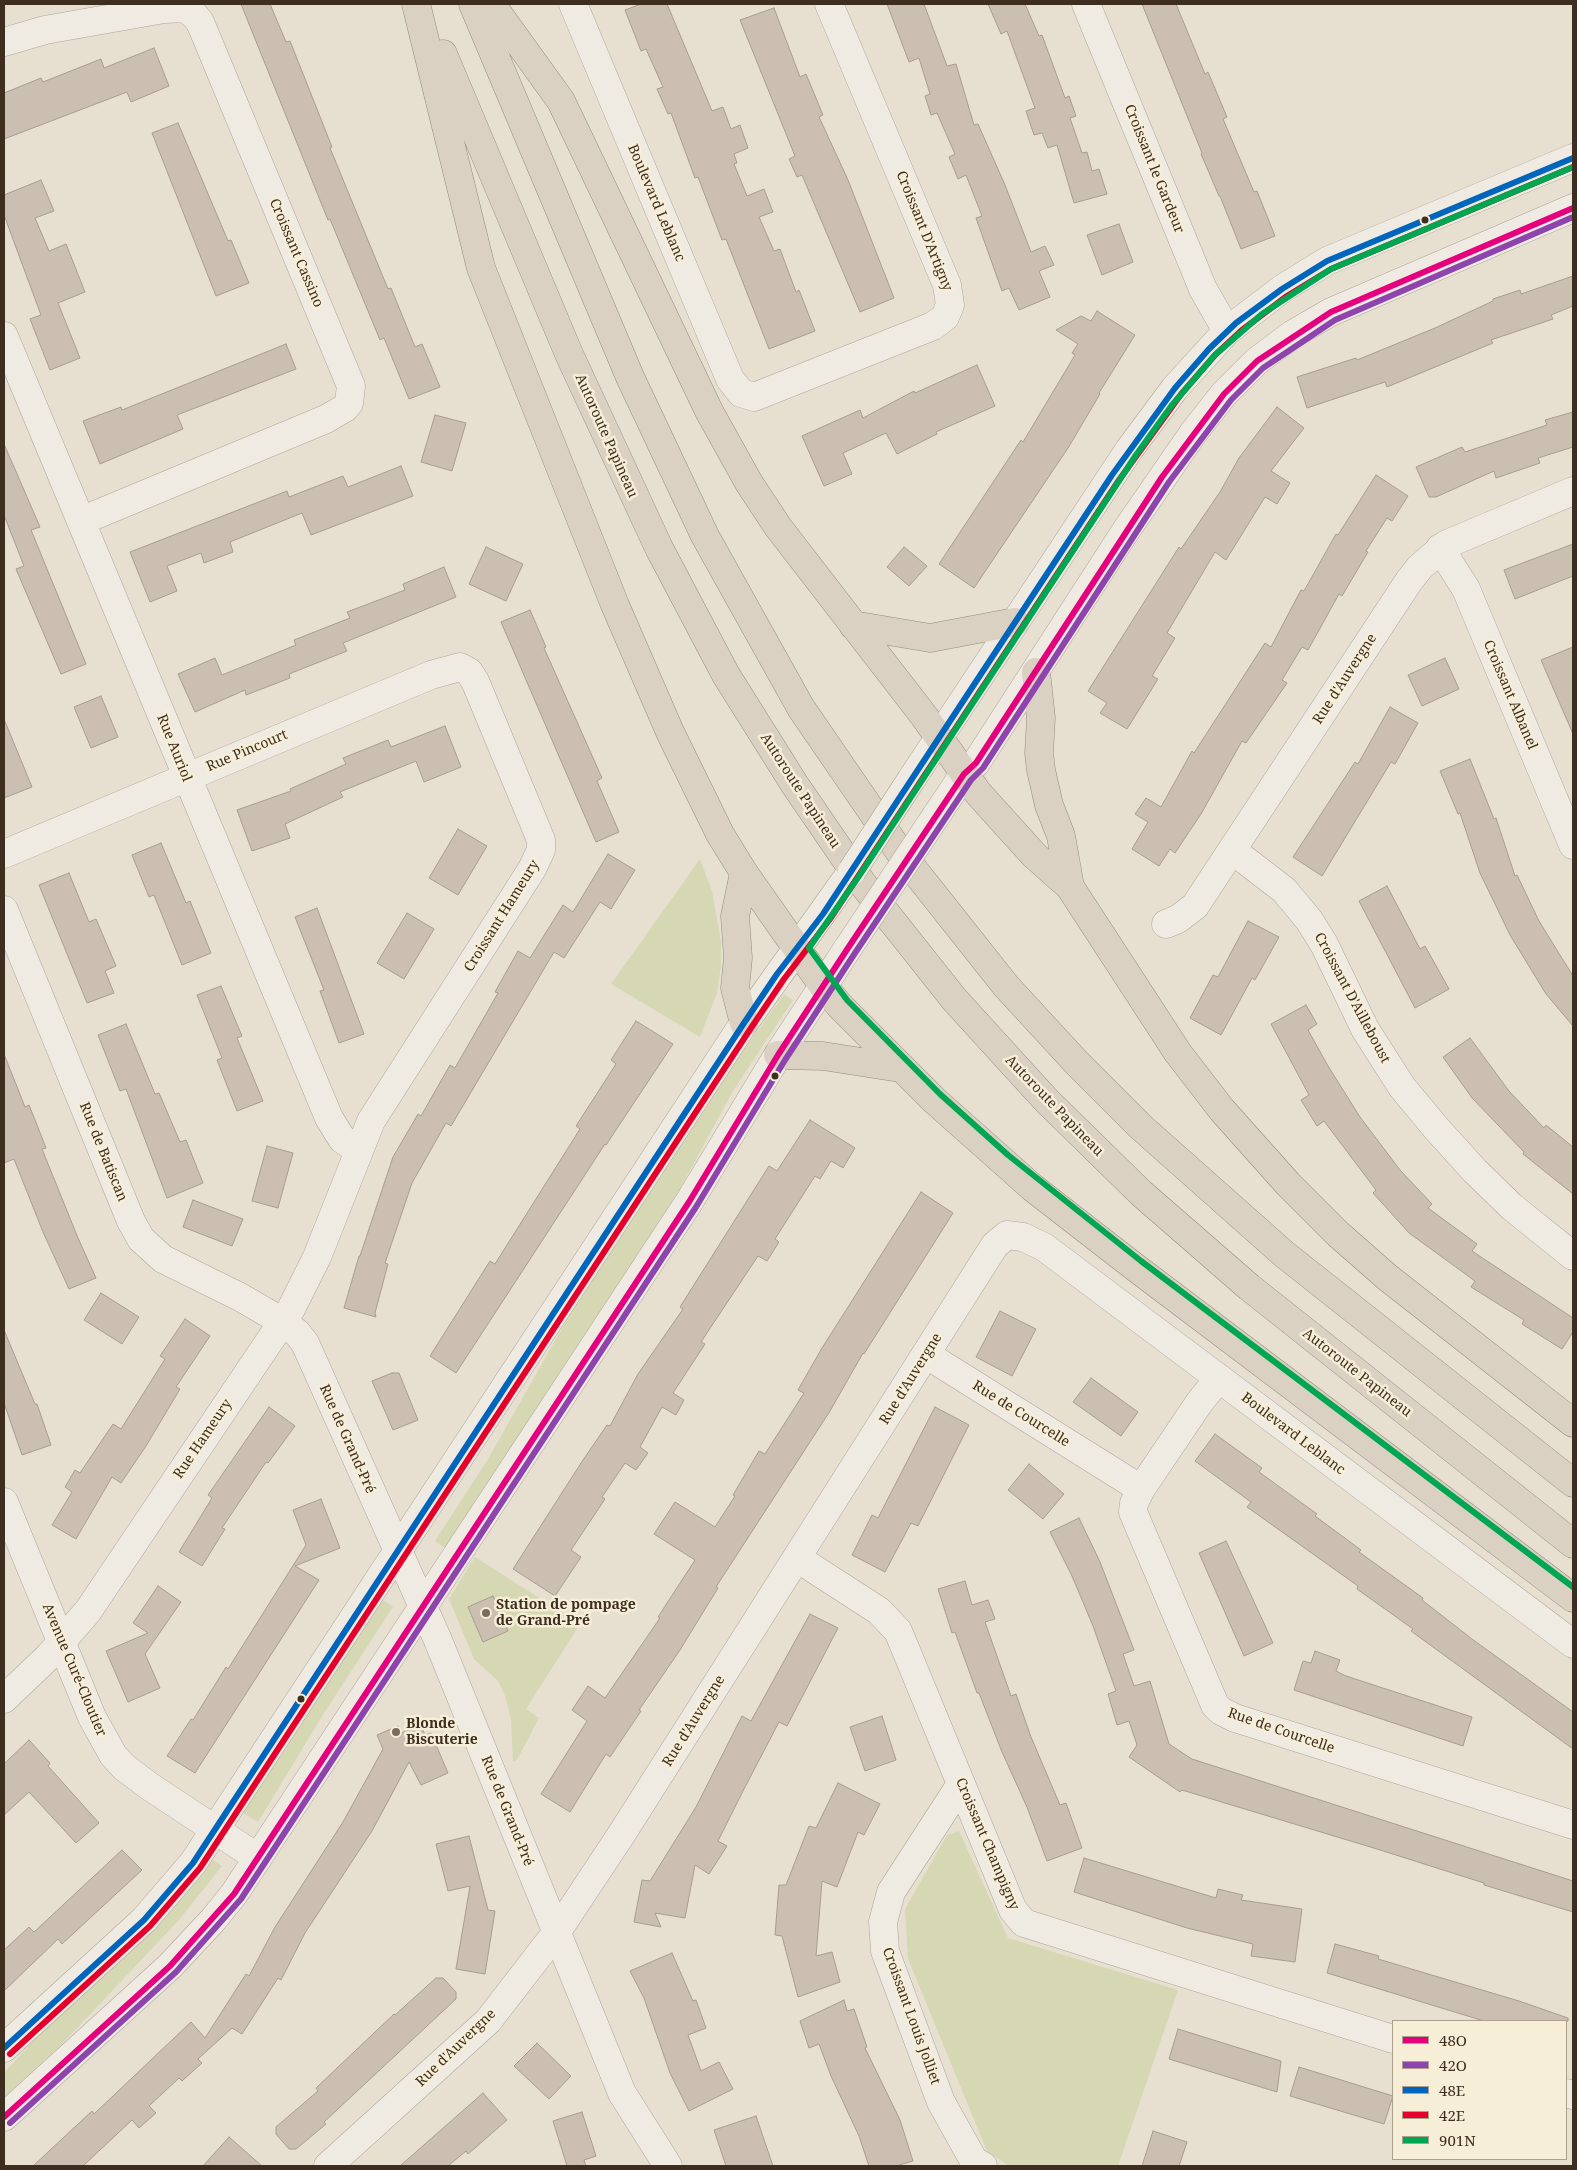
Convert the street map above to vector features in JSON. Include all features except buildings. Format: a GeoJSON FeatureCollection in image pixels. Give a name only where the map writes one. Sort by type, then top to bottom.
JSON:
{"type":"FeatureCollection","features":[{"type":"Feature","properties":{"kind":"highway"},"geometry":{"type":"LineString","coordinates":[[416,4],[481,268],[569,494],[654,696],[710,815],[744,873],[824,987],[900,1068],[977,1140],[1081,1226],[1573,1598]]}},
{"type":"Feature","properties":{"kind":"highway","name":"Autoroute Papineau"},"geometry":{"type":"LineString","coordinates":[[422,4],[521,243],[648,526],[726,675],[795,785],[862,883],[948,991],[990,1038],[1047,1101],[1128,1180],[1248,1287],[1573,1544]]}},
{"type":"Feature","properties":{"kind":"highway"},"geometry":{"type":"LineString","coordinates":[[473,4],[630,376],[701,528],[796,700],[847,778],[899,851],[1006,986],[1082,1069],[1142,1128],[1284,1254],[1573,1483]]}},
{"type":"Feature","properties":{"kind":"highway"},"geometry":{"type":"LineString","coordinates":[[491,4],[561,101],[709,411],[738,466],[778,527],[939,738],[978,793],[1034,855],[1070,887],[1178,1053],[1222,1110],[1277,1172],[1338,1234],[1387,1277],[1573,1423]]}},
{"type":"Feature","properties":{"kind":"highway"},"geometry":{"type":"LineString","coordinates":[[853,625],[930,638],[1016,622]]}},
{"type":"Feature","properties":{"kind":"highway"},"geometry":{"type":"LineString","coordinates":[[1036,672],[1041,718],[1039,744],[1041,770],[1049,805],[1060,836],[1070,887]]}},
{"type":"Feature","properties":{"kind":"highway"},"geometry":{"type":"LineString","coordinates":[[744,873],[735,916],[738,949],[735,988],[744,1023]]}},
{"type":"Feature","properties":{"kind":"highway"},"geometry":{"type":"LineString","coordinates":[[778,1055],[823,1056],[900,1068]]}},
{"type":"Feature","properties":{"kind":"street","name":"Boulevard Leblanc"},"geometry":{"type":"LineString","coordinates":[[573,4],[730,379],[737,390],[748,397]]}},
{"type":"Feature","properties":{"kind":"street","name":"Croissant D'Artigny"},"geometry":{"type":"LineString","coordinates":[[748,397],[773,391],[933,326],[945,317],[950,305],[947,285],[829,4]]}},
{"type":"Feature","properties":{"kind":"street","name":"Croissant le Gardeur"},"geometry":{"type":"LineString","coordinates":[[1086,4],[1203,289],[1227,331]]}},
{"type":"Feature","properties":{"kind":"street","name":"Croissant Cassino"},"geometry":{"type":"LineString","coordinates":[[4,42],[45,30],[164,9],[186,8],[195,16],[200,22],[351,386],[349,403],[345,408],[326,419],[81,521]]}},
{"type":"Feature","properties":{"kind":"street"},"geometry":{"type":"LineString","coordinates":[[4,2048],[158,1905],[193,1863],[744,1023],[823,914],[1129,450],[1162,404],[1192,368],[1227,331],[1282,289],[1327,262],[1573,158]]}},
{"type":"Feature","properties":{"kind":"street"},"geometry":{"type":"LineString","coordinates":[[4,2117],[181,1955],[213,1920],[258,1858],[689,1202],[778,1055],[848,948],[964,774],[976,763],[1125,532],[1194,432],[1224,394],[1257,361],[1298,331],[1331,312],[1573,208]]}},
{"type":"Feature","properties":{"kind":"street","name":"Rue Auriol"},"geometry":{"type":"LineString","coordinates":[[4,336],[329,1118],[342,1139],[359,1150]]}},
{"type":"Feature","properties":{"kind":"street","name":"Rue d'Auvergne"},"geometry":{"type":"LineString","coordinates":[[1166,924],[1187,914],[1194,906],[1409,581],[1440,548],[1573,491]]}},
{"type":"Feature","properties":{"kind":"street","name":"Croissant Albanel"},"geometry":{"type":"LineString","coordinates":[[1440,548],[1466,590],[1573,845]]}},
{"type":"Feature","properties":{"kind":"street","name":"Rue Pincourt"},"geometry":{"type":"LineString","coordinates":[[4,854],[437,672],[452,668],[464,668]]}},
{"type":"Feature","properties":{"kind":"street","name":"Croissant Hameury"},"geometry":{"type":"LineString","coordinates":[[359,1150],[380,1105],[522,886],[541,850],[540,840],[475,681],[464,668]]}},
{"type":"Feature","properties":{"kind":"street","name":"Croissant D'Ailleboust"},"geometry":{"type":"LineString","coordinates":[[1232,850],[1284,890],[1308,920],[1324,944],[1365,1029],[1402,1087],[1436,1128],[1512,1207],[1573,1256]]}},
{"type":"Feature","properties":{"kind":"street","name":"Rue de Batiscan"},"geometry":{"type":"LineString","coordinates":[[4,910],[131,1221],[141,1239],[163,1259],[240,1297],[283,1322]]}},
{"type":"Feature","properties":{"kind":"street","name":"Rue Hameury"},"geometry":{"type":"LineString","coordinates":[[4,1699],[62,1642],[98,1597],[283,1322],[303,1288],[317,1257],[359,1150]]}},
{"type":"Feature","properties":{"kind":"street","name":"Boulevard Leblanc"},"geometry":{"type":"LineString","coordinates":[[1008,1235],[1023,1236],[1044,1248],[1573,1644]]}},
{"type":"Feature","properties":{"kind":"street","name":"Rue d'Auvergne"},"geometry":{"type":"LineString","coordinates":[[328,2166],[488,2021],[556,1933],[621,1835],[995,1245],[1008,1235]]}},
{"type":"Feature","properties":{"kind":"street","name":"Rue de Grand-Pré"},"geometry":{"type":"LineString","coordinates":[[283,1322],[297,1333],[305,1343],[423,1606],[622,2093],[668,2166]]}},
{"type":"Feature","properties":{"kind":"street","name":"Rue de Courcelle"},"geometry":{"type":"LineString","coordinates":[[927,1355],[1141,1489]]}},
{"type":"Feature","properties":{"kind":"street","name":"Rue de Courcelle"},"geometry":{"type":"LineString","coordinates":[[1219,1378],[1199,1403],[1141,1489],[1134,1503],[1136,1522],[1209,1694],[1221,1711],[1235,1718],[1573,1824]]}},
{"type":"Feature","properties":{"kind":"street","name":"Avenue Curé-Cloutier"},"geometry":{"type":"LineString","coordinates":[[4,1502],[92,1717],[113,1755],[132,1774],[258,1858]]}},
{"type":"Feature","properties":{"kind":"street","name":"Croissant Champigny"},"geometry":{"type":"LineString","coordinates":[[797,1558],[879,1611],[898,1631],[1012,1910],[1024,1923],[1392,2039]]}},
{"type":"Feature","properties":{"kind":"street","name":"Croissant Louis Jolliet"},"geometry":{"type":"LineString","coordinates":[[961,1784],[891,1892],[883,1922],[885,1951],[942,2102],[974,2161],[982,2166]]}},
{"type":"Feature","properties":{"kind":"green space"},"geometry":{"type":"Polygon","coordinates":[[[700,859],[712,891],[721,942],[721,966],[717,993],[700,1037],[611,984],[700,859]]]}},
{"type":"Feature","properties":{"kind":"green space"},"geometry":{"type":"Polygon","coordinates":[[[784,994],[793,1000],[733,1091],[677,1194],[445,1548],[435,1541],[488,1459],[569,1316],[738,1058],[784,994]]]}},
{"type":"Feature","properties":{"kind":"green space"},"geometry":{"type":"Polygon","coordinates":[[[475,1557],[580,1624],[526,1709],[539,1718],[517,1760],[513,1762],[511,1719],[505,1696],[498,1681],[474,1659],[449,1599],[475,1557]]]}},
{"type":"Feature","properties":{"kind":"green space"},"geometry":{"type":"Polygon","coordinates":[[[382,1599],[393,1607],[324,1713],[258,1822],[243,1813],[243,1811],[382,1599]]]}},
{"type":"Feature","properties":{"kind":"green space"},"geometry":{"type":"Polygon","coordinates":[[[959,1831],[1008,1938],[1178,1990],[1118,2166],[1009,2166],[987,2151],[908,1959],[905,1909],[947,1835],[959,1831]]]}},
{"type":"Feature","properties":{"kind":"green space"},"geometry":{"type":"Polygon","coordinates":[[[212,1859],[222,1866],[179,1920],[61,2045],[4,2097],[4,2073],[46,2027],[169,1913],[212,1859]]]}},
{"type":"Feature","properties":{"kind":"transit line","name":"48E"},"geometry":{"type":"LineString","coordinates":[[4,2048],[144,1920],[193,1863],[744,1023],[777,974],[823,914],[1112,475],[1175,388],[1209,349],[1236,323],[1282,289],[1327,261],[1573,158]]}},
{"type":"Feature","properties":{"kind":"transit line","name":"42E"},"geometry":{"type":"LineString","coordinates":[[10,2054],[150,1926],[200,1868],[751,1028],[784,979],[830,919],[1119,480],[1182,393],[1215,355],[1242,330],[1287,296],[1331,269],[1573,167]]}},
{"type":"Feature","properties":{"kind":"transit line","name":"901N"},"geometry":{"type":"LineString","coordinates":[[1573,167],[1331,269],[1262,314],[1215,355],[1172,405],[1136,455],[859,876],[809,948],[847,1000],[940,1094],[1008,1155],[1141,1261],[1573,1587]]}},
{"type":"Feature","properties":{"kind":"transit line","name":"48O"},"geometry":{"type":"LineString","coordinates":[[4,2117],[170,1966],[234,1894],[689,1202],[778,1055],[848,948],[964,774],[976,763],[1162,477],[1224,394],[1257,361],[1331,312],[1573,208]]}},
{"type":"Feature","properties":{"kind":"transit line","name":"42O"},"geometry":{"type":"LineString","coordinates":[[10,2123],[176,1972],[241,1899],[696,1207],[785,1060],[855,953],[971,780],[983,768],[1169,482],[1231,400],[1263,368],[1335,320],[1573,217]]}},
{"type":"Feature","properties":{"kind":"place","name":"Station de pompage de Grand-Pré"},"geometry":{"type":"Point","coordinates":[486,1613]}},
{"type":"Feature","properties":{"kind":"place","name":"Blonde Biscuterie"},"geometry":{"type":"Point","coordinates":[396,1732]}}]}
